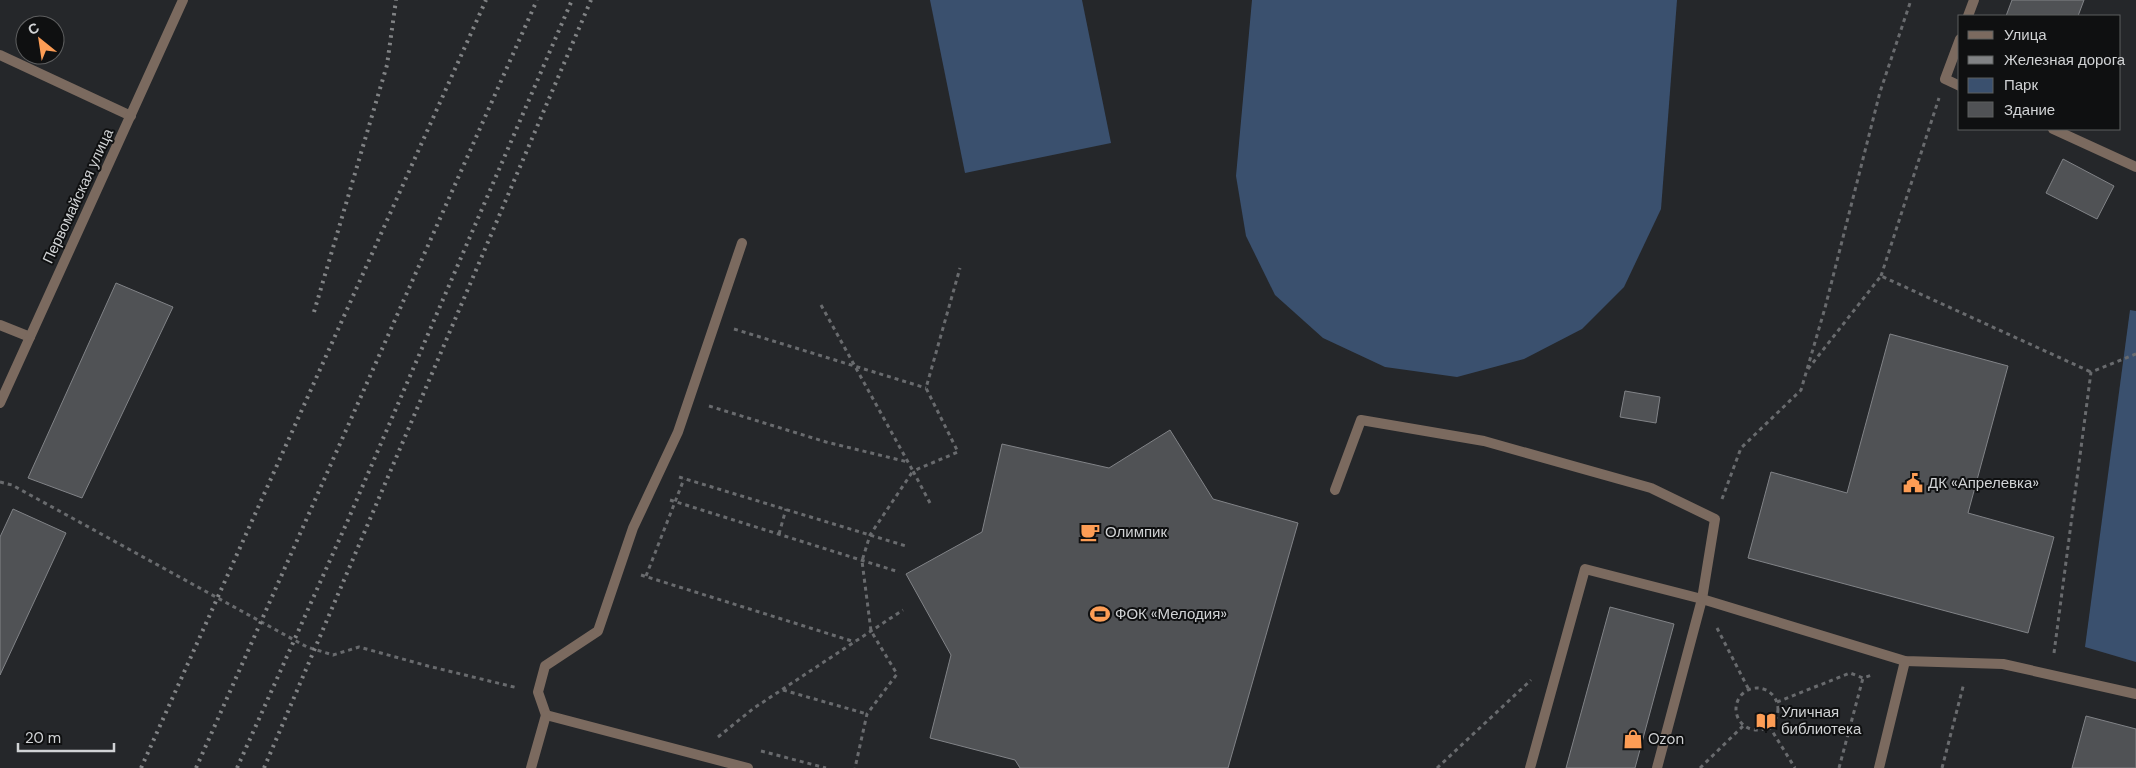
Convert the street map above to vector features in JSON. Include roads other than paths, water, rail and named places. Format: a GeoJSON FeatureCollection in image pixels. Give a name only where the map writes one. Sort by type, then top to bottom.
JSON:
{"type":"FeatureCollection","features":[{"type":"Feature","properties":{"kind":"street","name":"Первомайская улица"},"geometry":{"type":"LineString","coordinates":[[0,404],[183,0]]}},
{"type":"Feature","properties":{"kind":"street"},"geometry":{"type":"LineString","coordinates":[[1968,15],[1974,0]]}},
{"type":"Feature","properties":{"kind":"street"},"geometry":{"type":"LineString","coordinates":[[1958,44],[1945,79],[1958,85]]}},
{"type":"Feature","properties":{"kind":"street"},"geometry":{"type":"LineString","coordinates":[[0,55],[131,116]]}},
{"type":"Feature","properties":{"kind":"street"},"geometry":{"type":"LineString","coordinates":[[2055,130],[2136,167]]}},
{"type":"Feature","properties":{"kind":"street"},"geometry":{"type":"LineString","coordinates":[[531,768],[546,715],[538,692],[545,666],[598,631],[633,528],[678,432],[742,243]]}},
{"type":"Feature","properties":{"kind":"street"},"geometry":{"type":"LineString","coordinates":[[0,325],[30,337]]}},
{"type":"Feature","properties":{"kind":"street"},"geometry":{"type":"LineString","coordinates":[[1335,490],[1360,420],[1484,441],[1651,488],[1715,519],[1702,598],[1657,768]]}},
{"type":"Feature","properties":{"kind":"street"},"geometry":{"type":"LineString","coordinates":[[1530,768],[1585,569],[1702,598],[1905,661],[2003,664],[2136,694]]}},
{"type":"Feature","properties":{"kind":"street"},"geometry":{"type":"LineString","coordinates":[[1879,768],[1905,661]]}},
{"type":"Feature","properties":{"kind":"street"},"geometry":{"type":"LineString","coordinates":[[546,715],[748,768]]}},
{"type":"Feature","properties":{"kind":"railway"},"geometry":{"type":"LineString","coordinates":[[314,312],[387,65],[396,0]]}},
{"type":"Feature","properties":{"kind":"railway"},"geometry":{"type":"LineString","coordinates":[[141,768],[486,0]]}},
{"type":"Feature","properties":{"kind":"railway"},"geometry":{"type":"LineString","coordinates":[[196,768],[537,0]]}},
{"type":"Feature","properties":{"kind":"railway"},"geometry":{"type":"LineString","coordinates":[[237,768],[348,520],[572,0]]}},
{"type":"Feature","properties":{"kind":"railway"},"geometry":{"type":"LineString","coordinates":[[264,768],[591,0]]}},
{"type":"Feature","properties":{"kind":"place","name":"ДК «Апрелевка»"},"geometry":{"type":"Point","coordinates":[1913,483]}},
{"type":"Feature","properties":{"kind":"place","name":"Олимпик"},"geometry":{"type":"Point","coordinates":[1090,532]}},
{"type":"Feature","properties":{"kind":"place","name":"ФОК «Мелодия»"},"geometry":{"type":"Point","coordinates":[1100,614]}},
{"type":"Feature","properties":{"kind":"place","name":"Уличная библиотека"},"geometry":{"type":"Point","coordinates":[1766,721]}},
{"type":"Feature","properties":{"kind":"place","name":"Ozon"},"geometry":{"type":"Point","coordinates":[1633,739]}}]}
